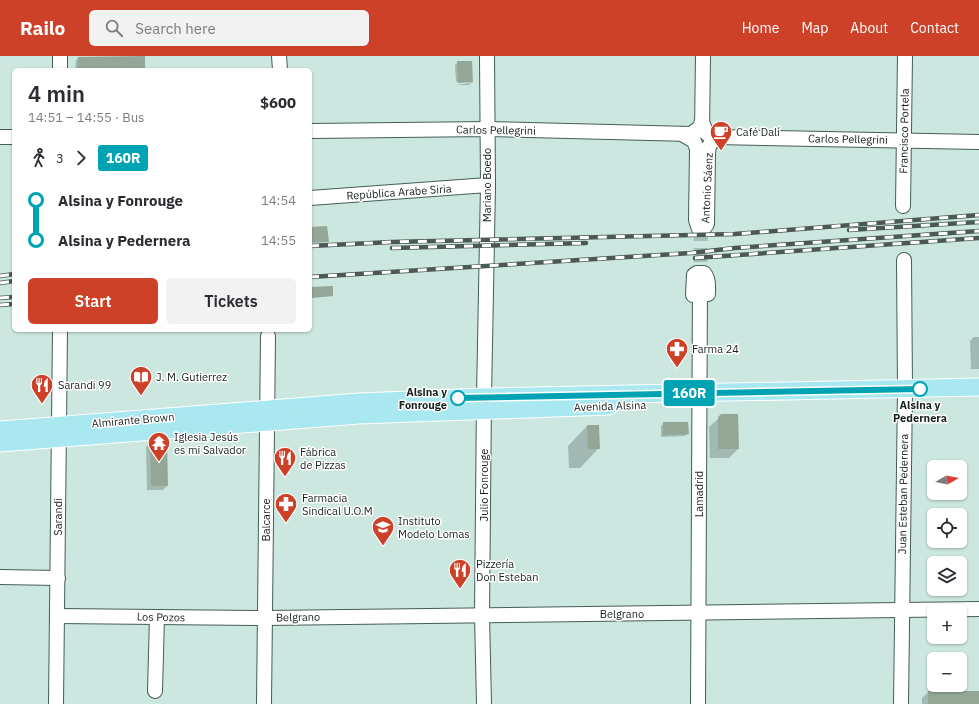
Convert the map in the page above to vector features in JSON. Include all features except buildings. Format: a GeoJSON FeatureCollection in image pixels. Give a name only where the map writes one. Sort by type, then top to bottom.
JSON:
{"type":"FeatureCollection","features":[{"type":"Feature","properties":{"kind":"main road","name":"Avenida Alsina"},"geometry":{"type":"LineString","coordinates":[[905,394],[979,387]]}},
{"type":"Feature","properties":{"kind":"main road","name":"Avenida Alsina"},"geometry":{"type":"LineString","coordinates":[[266,415],[359,415],[484,404],[699,396],[905,394],[979,398]]}},
{"type":"Feature","properties":{"kind":"main road","name":"Almirante Brown"},"geometry":{"type":"LineString","coordinates":[[0,443],[59,433],[266,415]]}},
{"type":"Feature","properties":{"kind":"main road","name":"Almirante Brown"},"geometry":{"type":"LineString","coordinates":[[0,430],[59,433]]}},
{"type":"Feature","properties":{"kind":"street"},"geometry":{"type":"LineString","coordinates":[[60,56],[60,68]]}},
{"type":"Feature","properties":{"kind":"street"},"geometry":{"type":"LineString","coordinates":[[279,56],[280,68]]}},
{"type":"Feature","properties":{"kind":"street","name":"Mariano Boedo"},"geometry":{"type":"LineString","coordinates":[[487,56],[487,266]]}},
{"type":"Feature","properties":{"kind":"street","name":"Antonio Sáenz"},"geometry":{"type":"LineString","coordinates":[[702,221],[703,56]]}},
{"type":"Feature","properties":{"kind":"street","name":"Francisco Portela"},"geometry":{"type":"LineString","coordinates":[[903,206],[905,56]]}},
{"type":"Feature","properties":{"kind":"street"},"geometry":{"type":"LineString","coordinates":[[682,134],[696,132],[702,122]]}},
{"type":"Feature","properties":{"kind":"street"},"geometry":{"type":"LineString","coordinates":[[702,122],[707,134],[716,137]]}},
{"type":"Feature","properties":{"kind":"street","name":"Carlos Pellegrini"},"geometry":{"type":"LineString","coordinates":[[312,131],[487,129],[682,134]]}},
{"type":"Feature","properties":{"kind":"street","name":"Antonio Sáenz"},"geometry":{"type":"LineString","coordinates":[[682,134],[694,141],[697,150],[696,220],[699,229],[704,228],[707,224],[708,152],[711,142],[716,137]]}},
{"type":"Feature","properties":{"kind":"street"},"geometry":{"type":"LineString","coordinates":[[0,137],[12,137]]}},
{"type":"Feature","properties":{"kind":"street","name":"Carlos Pellegrini"},"geometry":{"type":"LineString","coordinates":[[716,137],[979,142]]}},
{"type":"Feature","properties":{"kind":"street","name":"República Arabe Siria"},"geometry":{"type":"LineString","coordinates":[[312,198],[488,185]]}},
{"type":"Feature","properties":{"kind":"street","name":"Juan Esteban Pedernera"},"geometry":{"type":"LineString","coordinates":[[901,704],[905,394],[904,260]]}},
{"type":"Feature","properties":{"kind":"street","name":"Julio Fonrouge"},"geometry":{"type":"LineString","coordinates":[[484,704],[482,615],[487,266]]}},
{"type":"Feature","properties":{"kind":"street","name":"Lamadrid"},"geometry":{"type":"LineString","coordinates":[[697,273],[704,273],[708,280],[699,396],[693,280],[694,275],[697,273]]}},
{"type":"Feature","properties":{"kind":"street","name":"Lamadrid"},"geometry":{"type":"LineString","coordinates":[[698,704],[700,283]]}},
{"type":"Feature","properties":{"kind":"street","name":"Sarandi"},"geometry":{"type":"LineString","coordinates":[[56,704],[60,332]]}},
{"type":"Feature","properties":{"kind":"street","name":"Balcarce"},"geometry":{"type":"LineString","coordinates":[[264,704],[268,336]]}},
{"type":"Feature","properties":{"kind":"street"},"geometry":{"type":"LineString","coordinates":[[0,577],[58,578]]}},
{"type":"Feature","properties":{"kind":"street","name":"Belgrano"},"geometry":{"type":"LineString","coordinates":[[265,618],[979,609]]}},
{"type":"Feature","properties":{"kind":"street","name":"Los Pozos"},"geometry":{"type":"LineString","coordinates":[[58,616],[265,618]]}},
{"type":"Feature","properties":{"kind":"street"},"geometry":{"type":"LineString","coordinates":[[155,691],[156,617]]}},
{"type":"Feature","properties":{"kind":"tunnel"},"geometry":{"type":"LineString","coordinates":[[700,283],[701,221]]}},
{"type":"Feature","properties":{"kind":"railway"},"geometry":{"type":"LineString","coordinates":[[312,246],[392,242],[735,234],[979,215]]}},
{"type":"Feature","properties":{"kind":"railway"},"geometry":{"type":"LineString","coordinates":[[849,230],[979,222]]}},
{"type":"Feature","properties":{"kind":"railway"},"geometry":{"type":"LineString","coordinates":[[312,277],[691,253],[735,248],[979,231]]}},
{"type":"Feature","properties":{"kind":"railway"},"geometry":{"type":"LineString","coordinates":[[695,258],[979,238]]}},
{"type":"Feature","properties":{"kind":"railway"},"geometry":{"type":"LineString","coordinates":[[392,248],[586,243]]}},
{"type":"Feature","properties":{"kind":"railway"},"geometry":{"type":"LineString","coordinates":[[0,276],[12,274]]}},
{"type":"Feature","properties":{"kind":"railway"},"geometry":{"type":"LineString","coordinates":[[0,283],[12,281]]}},
{"type":"Feature","properties":{"kind":"railway"},"geometry":{"type":"LineString","coordinates":[[0,298],[12,297]]}},
{"type":"Feature","properties":{"kind":"railway"},"geometry":{"type":"LineString","coordinates":[[0,305],[12,304]]}},
{"type":"Feature","properties":{"kind":"bus line","name":"160R"},"geometry":{"type":"LineString","coordinates":[[458,398],[920,389]]}},
{"type":"Feature","properties":{"kind":"place","name":"Café Dalí"},"geometry":{"type":"Point","coordinates":[721,152]}},
{"type":"Feature","properties":{"kind":"place","name":"Farma 24"},"geometry":{"type":"Point","coordinates":[677,368]}},
{"type":"Feature","properties":{"kind":"place","name":"Alsina y Pedernera"},"geometry":{"type":"Point","coordinates":[920,389]}},
{"type":"Feature","properties":{"kind":"place","name":"J. M. Gutierrez"},"geometry":{"type":"Point","coordinates":[141,396]}},
{"type":"Feature","properties":{"kind":"place","name":"Alsina y Fonrouge"},"geometry":{"type":"Point","coordinates":[458,398]}},
{"type":"Feature","properties":{"kind":"place","name":"Sarandi 99"},"geometry":{"type":"Point","coordinates":[42,404]}},
{"type":"Feature","properties":{"kind":"place","name":"Iglesia Jesús es mi Salvador"},"geometry":{"type":"Point","coordinates":[159,462]}},
{"type":"Feature","properties":{"kind":"place","name":"Fábrica de Pizzas"},"geometry":{"type":"Point","coordinates":[285,478]}},
{"type":"Feature","properties":{"kind":"place","name":"Farmacia Sindical U.O.M"},"geometry":{"type":"Point","coordinates":[286,524]}},
{"type":"Feature","properties":{"kind":"place","name":"Instituto Modelo Lomas"},"geometry":{"type":"Point","coordinates":[383,546]}},
{"type":"Feature","properties":{"kind":"place","name":"Pizzería Don Esteban"},"geometry":{"type":"Point","coordinates":[460,590]}}]}
